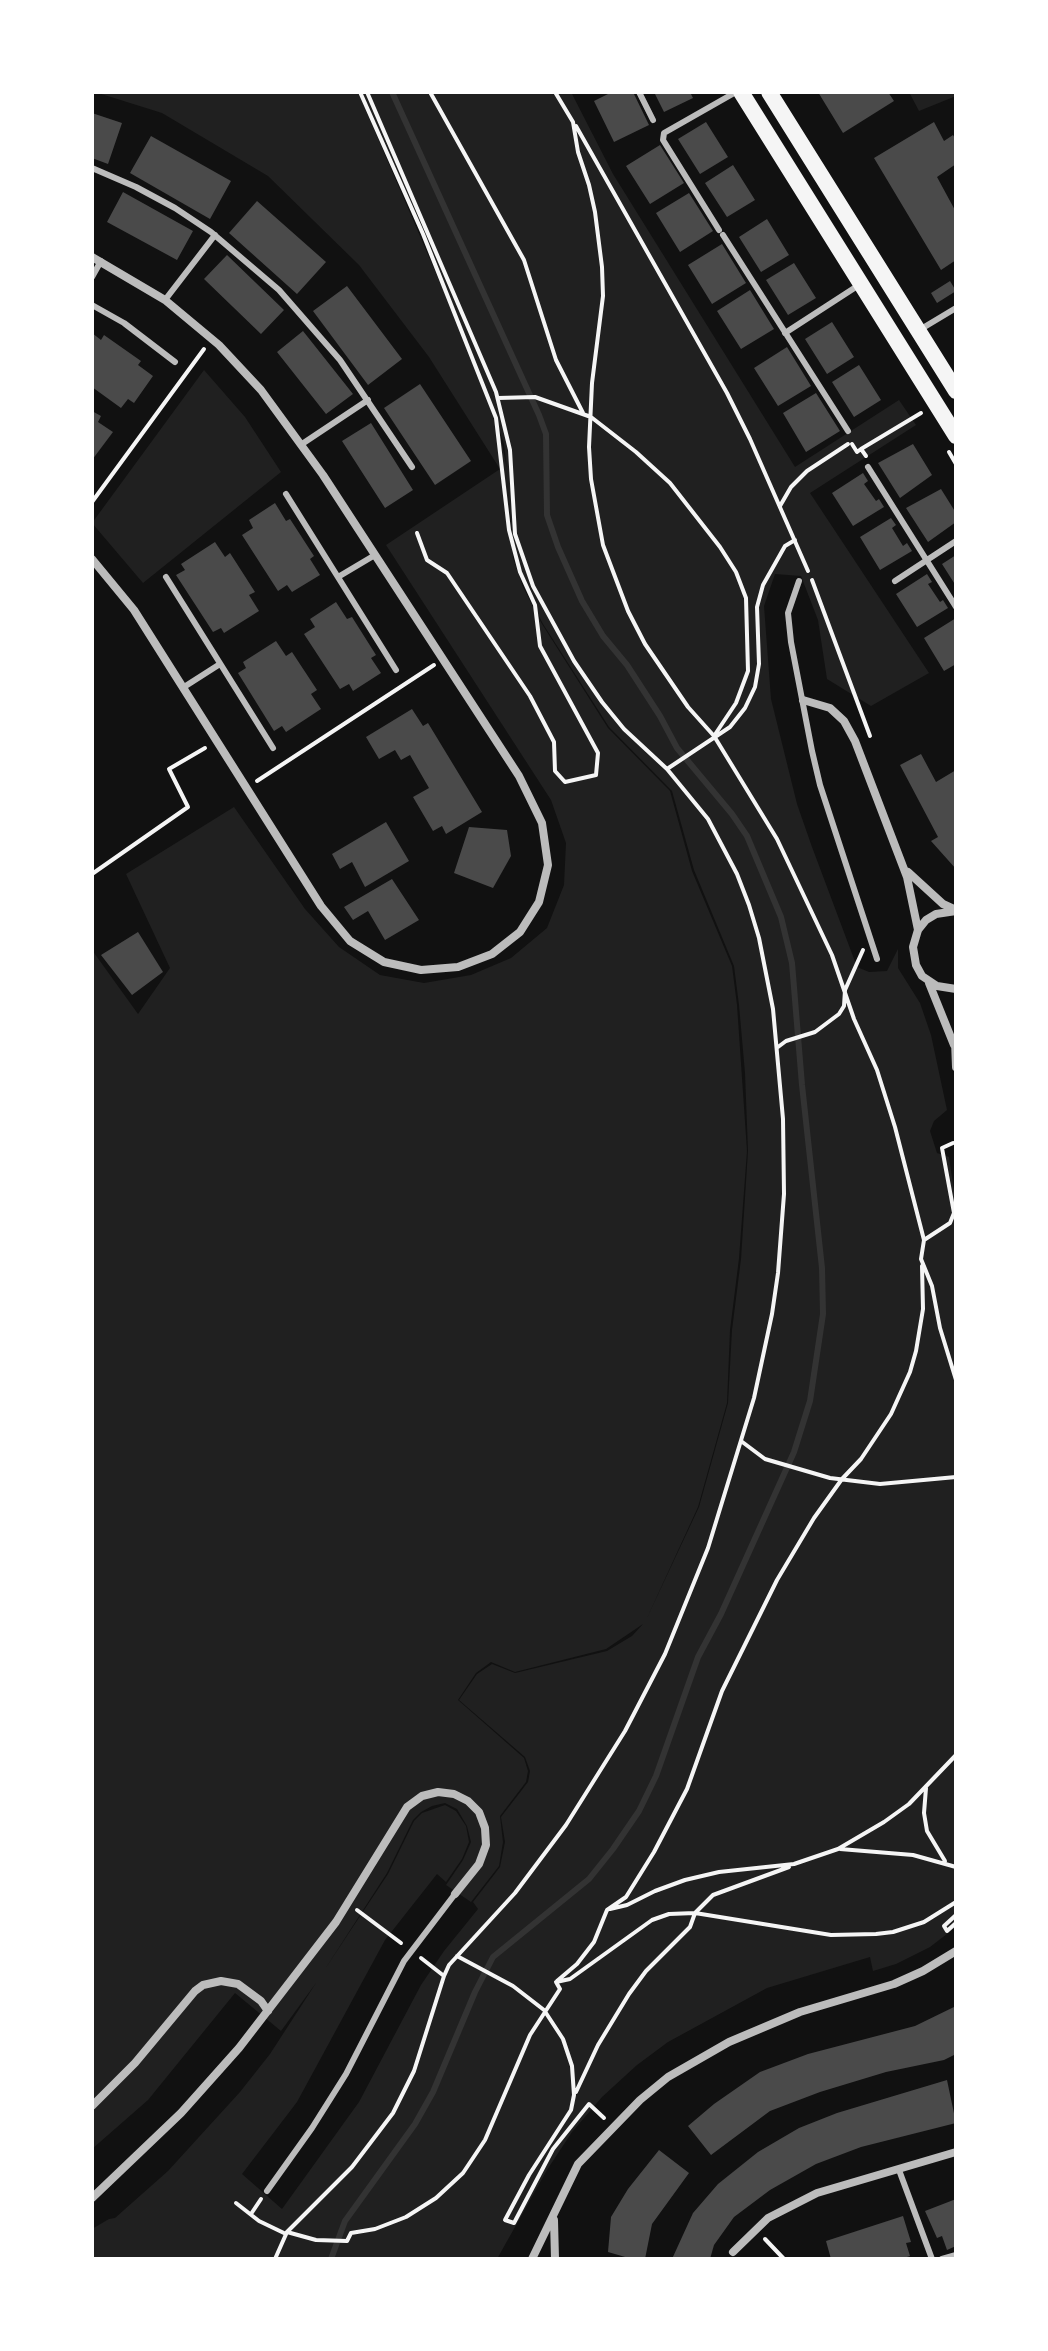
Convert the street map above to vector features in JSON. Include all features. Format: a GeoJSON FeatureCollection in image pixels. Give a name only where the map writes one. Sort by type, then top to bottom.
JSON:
{"type":"FeatureCollection","features":[{"type":"Feature","properties":{"kind":"main road"},"geometry":{"type":"LineString","coordinates":[[738,92],[956,436]]}},
{"type":"Feature","properties":{"kind":"main road"},"geometry":{"type":"LineString","coordinates":[[769,92],[956,391]]}},
{"type":"Feature","properties":{"kind":"street"},"geometry":{"type":"LineString","coordinates":[[92,559],[134,610],[321,906],[350,941],[384,962],[421,970],[458,967],[492,954],[520,932],[539,902],[548,865],[542,823],[519,776],[302,444],[261,390],[212,339],[165,300],[96,259]]}},
{"type":"Feature","properties":{"kind":"street"},"geometry":{"type":"LineString","coordinates":[[803,700],[823,704],[844,721],[875,788],[913,896],[918,930],[913,953],[916,965],[939,1003],[955,1040],[956,1067]]}},
{"type":"Feature","properties":{"kind":"street"},"geometry":{"type":"LineString","coordinates":[[903,864],[920,885],[943,904],[956,910]]}},
{"type":"Feature","properties":{"kind":"street"},"geometry":{"type":"LineString","coordinates":[[918,930],[936,914],[956,910]]}},
{"type":"Feature","properties":{"kind":"street"},"geometry":{"type":"LineString","coordinates":[[926,979],[937,986],[956,989]]}},
{"type":"Feature","properties":{"kind":"street"},"geometry":{"type":"LineString","coordinates":[[92,2198],[181,2113],[268,2011],[349,1904],[407,1807],[422,1796],[438,1792],[454,1794],[468,1801],[479,1812],[485,1828],[486,1845],[479,1864],[455,1894]]}},
{"type":"Feature","properties":{"kind":"street"},"geometry":{"type":"LineString","coordinates":[[532,2259],[578,2164],[640,2100],[668,2077],[698,2058],[800,2012],[894,1984],[956,1951]]}},
{"type":"Feature","properties":{"kind":"street"},"geometry":{"type":"LineString","coordinates":[[92,2106],[135,2063],[203,1985],[221,1981],[238,1984],[261,2001],[268,2011]]}},
{"type":"Feature","properties":{"kind":"street"},"geometry":{"type":"LineString","coordinates":[[733,2252],[755,2228],[783,2209],[817,2193],[956,2152]]}},
{"type":"Feature","properties":{"kind":"street"},"geometry":{"type":"LineString","coordinates":[[554,2217],[555,2259]]}},
{"type":"Feature","properties":{"kind":"lane"},"geometry":{"type":"LineString","coordinates":[[639,92],[653,120]]}},
{"type":"Feature","properties":{"kind":"lane"},"geometry":{"type":"LineString","coordinates":[[738,92],[669,128],[663,140],[848,431]]}},
{"type":"Feature","properties":{"kind":"lane"},"geometry":{"type":"LineString","coordinates":[[92,168],[175,208],[246,259],[289,301],[340,360],[412,467]]}},
{"type":"Feature","properties":{"kind":"lane"},"geometry":{"type":"LineString","coordinates":[[165,300],[215,235]]}},
{"type":"Feature","properties":{"kind":"lane"},"geometry":{"type":"LineString","coordinates":[[92,277],[96,259]]}},
{"type":"Feature","properties":{"kind":"lane"},"geometry":{"type":"LineString","coordinates":[[785,333],[859,285]]}},
{"type":"Feature","properties":{"kind":"lane"},"geometry":{"type":"LineString","coordinates":[[92,305],[124,323],[175,362]]}},
{"type":"Feature","properties":{"kind":"lane"},"geometry":{"type":"LineString","coordinates":[[918,331],[956,308]]}},
{"type":"Feature","properties":{"kind":"lane"},"geometry":{"type":"LineString","coordinates":[[302,444],[368,400]]}},
{"type":"Feature","properties":{"kind":"lane"},"geometry":{"type":"LineString","coordinates":[[868,467],[956,607]]}},
{"type":"Feature","properties":{"kind":"lane"},"geometry":{"type":"LineString","coordinates":[[286,494],[396,670]]}},
{"type":"Feature","properties":{"kind":"lane"},"geometry":{"type":"LineString","coordinates":[[895,581],[956,541]]}},
{"type":"Feature","properties":{"kind":"lane"},"geometry":{"type":"LineString","coordinates":[[338,577],[375,555]]}},
{"type":"Feature","properties":{"kind":"lane"},"geometry":{"type":"LineString","coordinates":[[166,577],[273,748]]}},
{"type":"Feature","properties":{"kind":"lane"},"geometry":{"type":"LineString","coordinates":[[799,581],[788,613],[820,785],[877,959]]}},
{"type":"Feature","properties":{"kind":"lane"},"geometry":{"type":"LineString","coordinates":[[184,687],[220,664]]}},
{"type":"Feature","properties":{"kind":"lane"},"geometry":{"type":"LineString","coordinates":[[267,2191],[335,2093],[411,1951],[455,1894]]}},
{"type":"Feature","properties":{"kind":"lane"},"geometry":{"type":"LineString","coordinates":[[899,2170],[932,2259]]}},
{"type":"Feature","properties":{"kind":"lane"},"geometry":{"type":"LineString","coordinates":[[942,2259],[956,2255]]}},
{"type":"Feature","properties":{"kind":"path"},"geometry":{"type":"LineString","coordinates":[[360,92],[423,234],[496,418],[509,530],[520,572],[535,605],[540,646],[598,753],[596,775],[565,782],[555,771],[554,742],[530,696],[447,573],[427,560],[417,533]]}},
{"type":"Feature","properties":{"kind":"path"},"geometry":{"type":"LineString","coordinates":[[275,2259],[287,2232],[352,2167],[393,2113],[414,2071],[444,1976],[457,1956],[496,1915],[550,1848],[582,1802],[625,1731],[665,1654],[712,1534],[764,1355],[778,1273],[784,1156],[778,1047],[771,997],[759,938],[737,874],[708,819],[667,769],[624,729],[592,689],[533,586],[515,534],[510,450],[485,363],[367,92]]}},
{"type":"Feature","properties":{"kind":"path"},"geometry":{"type":"LineString","coordinates":[[430,92],[524,260],[552,348],[584,415]]}},
{"type":"Feature","properties":{"kind":"path"},"geometry":{"type":"LineString","coordinates":[[555,92],[715,371],[750,439],[833,632],[871,740]]}},
{"type":"Feature","properties":{"kind":"path"},"geometry":{"type":"LineString","coordinates":[[556,1982],[577,1964],[594,1942],[607,1910],[626,1897],[667,1831],[687,1789],[722,1691],[754,1623],[789,1559],[842,1479],[891,1414],[910,1372],[923,1309],[921,1259],[924,1240],[877,1070],[811,908],[777,839],[715,737],[665,676],[628,611],[603,545],[591,479],[591,417],[603,296],[602,267],[595,212],[573,122]]}},
{"type":"Feature","properties":{"kind":"path"},"geometry":{"type":"LineString","coordinates":[[92,502],[212,339]]}},
{"type":"Feature","properties":{"kind":"path"},"geometry":{"type":"LineString","coordinates":[[497,399],[520,397],[548,400],[591,417],[670,483],[720,547],[736,572],[746,598],[748,671],[736,703],[715,737]]}},
{"type":"Feature","properties":{"kind":"path"},"geometry":{"type":"LineString","coordinates":[[848,431],[857,452],[936,404]]}},
{"type":"Feature","properties":{"kind":"path"},"geometry":{"type":"LineString","coordinates":[[780,506],[791,487],[807,471],[851,442]]}},
{"type":"Feature","properties":{"kind":"path"},"geometry":{"type":"LineString","coordinates":[[861,449],[868,459],[868,467]]}},
{"type":"Feature","properties":{"kind":"path"},"geometry":{"type":"LineString","coordinates":[[667,769],[739,718],[751,698],[759,664],[757,607],[763,585],[785,546],[795,540]]}},
{"type":"Feature","properties":{"kind":"path"},"geometry":{"type":"LineString","coordinates":[[246,788],[442,659]]}},
{"type":"Feature","properties":{"kind":"path"},"geometry":{"type":"LineString","coordinates":[[92,874],[188,807],[169,769],[217,740]]}},
{"type":"Feature","properties":{"kind":"path"},"geometry":{"type":"LineString","coordinates":[[778,1047],[786,1041],[815,1032],[839,1014],[858,958],[871,945]]}},
{"type":"Feature","properties":{"kind":"path"},"geometry":{"type":"LineString","coordinates":[[924,1240],[950,1223],[954,1213],[942,1148],[953,1143]]}},
{"type":"Feature","properties":{"kind":"path"},"geometry":{"type":"LineString","coordinates":[[921,1259],[932,1286],[940,1328],[956,1380]]}},
{"type":"Feature","properties":{"kind":"path"},"geometry":{"type":"LineString","coordinates":[[741,1441],[765,1459],[842,1479],[880,1484],[956,1477]]}},
{"type":"Feature","properties":{"kind":"path"},"geometry":{"type":"LineString","coordinates":[[574,2095],[598,2045],[629,1994],[646,1971],[690,1927],[695,1913],[713,1895],[838,1849],[909,1804],[956,1755]]}},
{"type":"Feature","properties":{"kind":"path"},"geometry":{"type":"LineString","coordinates":[[926,1786],[924,1813],[927,1831],[947,1863]]}},
{"type":"Feature","properties":{"kind":"path"},"geometry":{"type":"LineString","coordinates":[[838,1849],[901,1853],[956,1867]]}},
{"type":"Feature","properties":{"kind":"path"},"geometry":{"type":"LineString","coordinates":[[607,1910],[693,1878],[794,1864]]}},
{"type":"Feature","properties":{"kind":"path"},"geometry":{"type":"LineString","coordinates":[[556,1982],[570,1979],[652,1920],[669,1914],[695,1913],[831,1935],[876,1934],[924,1922],[956,1902]]}},
{"type":"Feature","properties":{"kind":"path"},"geometry":{"type":"LineString","coordinates":[[349,1904],[444,1976]]}},
{"type":"Feature","properties":{"kind":"path"},"geometry":{"type":"LineString","coordinates":[[956,1915],[944,1926],[947,1931],[956,1923]]}},
{"type":"Feature","properties":{"kind":"path"},"geometry":{"type":"LineString","coordinates":[[457,1956],[525,1994],[544,2010],[568,2052],[574,2080],[571,2110],[529,2175],[505,2220],[514,2223],[553,2149],[589,2104],[614,2127]]}},
{"type":"Feature","properties":{"kind":"path"},"geometry":{"type":"LineString","coordinates":[[236,2203],[259,2221],[286,2234],[316,2240],[347,2241],[351,2233],[375,2229],[406,2217],[436,2198],[463,2173],[485,2140],[523,2049],[544,2010],[560,1989],[556,1982]]}},
{"type":"Feature","properties":{"kind":"path"},"geometry":{"type":"LineString","coordinates":[[755,2228],[784,2259]]}},
{"type":"Feature","properties":{"kind":"shaded area"},"geometry":{"type":"Polygon","coordinates":[[[95,92],[358,92],[478,371],[507,469],[504,444],[479,371],[360,92],[571,92],[613,174],[795,467],[899,400],[916,425],[810,493],[929,673],[871,706],[827,679],[818,620],[801,576],[775,574],[764,606],[771,699],[797,804],[812,847],[857,967],[869,972],[887,971],[898,949],[898,968],[920,1003],[931,1035],[947,1110],[934,1121],[930,1131],[937,1153],[949,1157],[956,1204],[956,1927],[930,1947],[896,1964],[873,1971],[870,1957],[767,1988],[668,2042],[602,2097],[572,2132],[497,2259],[92,2259],[92,2229],[115,2218],[168,2171],[240,2092],[270,2054],[316,1983],[281,2031],[235,1993],[148,2100],[92,2149],[92,950],[138,1014],[170,968],[126,874],[234,807],[305,909],[339,947],[380,975],[424,983],[471,975],[511,958],[547,928],[564,885],[566,843],[551,800],[386,545],[500,469],[429,357],[359,265],[268,176],[162,113],[95,92]],[[507,480],[513,558],[523,587],[542,624],[608,728],[670,791],[692,871],[732,966],[737,1005],[747,1151],[730,1330],[727,1403],[698,1507],[646,1620],[699,1507],[728,1403],[748,1151],[739,1005],[734,966],[694,870],[672,791],[609,727],[543,624],[524,587],[514,557],[507,480]],[[643,1624],[606,1649],[515,1672],[491,1662],[476,1673],[458,1700],[524,1758],[528,1771],[526,1782],[500,1816],[503,1842],[499,1866],[471,1902],[446,1885],[463,1860],[471,1842],[467,1826],[457,1809],[445,1803],[432,1806],[421,1812],[413,1820],[387,1873],[325,1969],[388,1874],[414,1821],[422,1813],[445,1805],[456,1811],[466,1826],[469,1842],[462,1859],[446,1882],[437,1874],[385,1940],[297,2102],[242,2174],[282,2209],[359,2102],[421,1985],[478,1909],[473,1902],[500,1867],[505,1842],[501,1817],[528,1782],[530,1771],[525,1757],[459,1700],[477,1674],[492,1664],[515,1673],[607,1651],[632,1636],[643,1624]]]}},
{"type":"Feature","properties":{"kind":"shaded area"},"geometry":{"type":"Polygon","coordinates":[[[909,92],[956,92],[956,96],[919,111],[909,92]]]}},
{"type":"Feature","properties":{"kind":"shaded area"},"geometry":{"type":"Polygon","coordinates":[[[204,370],[245,417],[281,472],[143,583],[92,523],[204,370]]]}},
{"type":"Feature","properties":{"kind":"building"},"geometry":{"type":"Polygon","coordinates":[[[612,92],[633,92],[649,125],[614,142],[594,101],[612,92]]]}},
{"type":"Feature","properties":{"kind":"building"},"geometry":{"type":"Polygon","coordinates":[[[654,92],[690,92],[693,98],[664,112],[654,92]]]}},
{"type":"Feature","properties":{"kind":"building"},"geometry":{"type":"Polygon","coordinates":[[[818,92],[888,92],[894,101],[843,133],[818,92]]]}},
{"type":"Feature","properties":{"kind":"building"},"geometry":{"type":"Polygon","coordinates":[[[92,113],[122,123],[108,164],[92,158],[92,113]]]}},
{"type":"Feature","properties":{"kind":"building"},"geometry":{"type":"Polygon","coordinates":[[[706,122],[728,157],[700,174],[678,139],[706,122]]]}},
{"type":"Feature","properties":{"kind":"building"},"geometry":{"type":"Polygon","coordinates":[[[934,122],[944,141],[953,135],[956,140],[956,164],[937,177],[956,212],[956,260],[941,270],[874,158],[934,122]]]}},
{"type":"Feature","properties":{"kind":"building"},"geometry":{"type":"Polygon","coordinates":[[[151,136],[231,181],[210,219],[130,173],[151,136]]]}},
{"type":"Feature","properties":{"kind":"building"},"geometry":{"type":"Polygon","coordinates":[[[660,145],[684,183],[650,204],[626,166],[660,145]]]}},
{"type":"Feature","properties":{"kind":"building"},"geometry":{"type":"Polygon","coordinates":[[[733,165],[755,200],[727,217],[705,183],[733,165]]]}},
{"type":"Feature","properties":{"kind":"building"},"geometry":{"type":"Polygon","coordinates":[[[123,192],[193,231],[177,260],[107,222],[123,192]]]}},
{"type":"Feature","properties":{"kind":"building"},"geometry":{"type":"Polygon","coordinates":[[[689,193],[713,231],[680,252],[656,213],[689,193]]]}},
{"type":"Feature","properties":{"kind":"building"},"geometry":{"type":"Polygon","coordinates":[[[257,201],[326,262],[297,294],[229,233],[257,201]]]}},
{"type":"Feature","properties":{"kind":"building"},"geometry":{"type":"Polygon","coordinates":[[[767,219],[789,255],[761,272],[739,237],[767,219]]]}},
{"type":"Feature","properties":{"kind":"building"},"geometry":{"type":"Polygon","coordinates":[[[722,244],[746,283],[712,304],[688,265],[722,244]]]}},
{"type":"Feature","properties":{"kind":"building"},"geometry":{"type":"Polygon","coordinates":[[[227,255],[284,310],[261,334],[204,279],[227,255]]]}},
{"type":"Feature","properties":{"kind":"building"},"geometry":{"type":"Polygon","coordinates":[[[794,263],[816,298],[788,315],[766,280],[794,263]]]}},
{"type":"Feature","properties":{"kind":"building"},"geometry":{"type":"Polygon","coordinates":[[[950,281],[956,291],[937,303],[931,293],[950,281]]]}},
{"type":"Feature","properties":{"kind":"building"},"geometry":{"type":"Polygon","coordinates":[[[347,286],[402,359],[368,385],[313,311],[347,286]]]}},
{"type":"Feature","properties":{"kind":"building"},"geometry":{"type":"Polygon","coordinates":[[[750,290],[774,329],[741,349],[717,311],[750,290]]]}},
{"type":"Feature","properties":{"kind":"building"},"geometry":{"type":"Polygon","coordinates":[[[832,322],[854,357],[827,374],[805,339],[832,322]]]}},
{"type":"Feature","properties":{"kind":"building"},"geometry":{"type":"Polygon","coordinates":[[[303,331],[353,394],[326,414],[277,352],[303,331]]]}},
{"type":"Feature","properties":{"kind":"building"},"geometry":{"type":"Polygon","coordinates":[[[92,333],[101,340],[104,335],[141,361],[138,365],[153,376],[134,403],[128,399],[121,408],[92,387],[92,333]]]}},
{"type":"Feature","properties":{"kind":"building"},"geometry":{"type":"Polygon","coordinates":[[[787,347],[811,386],[778,406],[754,368],[787,347]]]}},
{"type":"Feature","properties":{"kind":"building"},"geometry":{"type":"Polygon","coordinates":[[[859,365],[881,400],[854,417],[832,382],[859,365]]]}},
{"type":"Feature","properties":{"kind":"building"},"geometry":{"type":"Polygon","coordinates":[[[420,384],[471,461],[435,485],[384,408],[420,384]]]}},
{"type":"Feature","properties":{"kind":"building"},"geometry":{"type":"Polygon","coordinates":[[[816,393],[840,431],[806,452],[783,413],[816,393]]]}},
{"type":"Feature","properties":{"kind":"building"},"geometry":{"type":"Polygon","coordinates":[[[92,411],[101,416],[98,422],[113,432],[92,460],[92,411]]]}},
{"type":"Feature","properties":{"kind":"building"},"geometry":{"type":"Polygon","coordinates":[[[371,423],[413,490],[385,508],[342,441],[371,423]]]}},
{"type":"Feature","properties":{"kind":"building"},"geometry":{"type":"Polygon","coordinates":[[[913,444],[932,475],[900,498],[878,463],[913,444]]]}},
{"type":"Feature","properties":{"kind":"building"},"geometry":{"type":"Polygon","coordinates":[[[863,473],[868,481],[864,484],[884,507],[853,526],[832,493],[863,473]]]}},
{"type":"Feature","properties":{"kind":"building"},"geometry":{"type":"Polygon","coordinates":[[[941,489],[956,513],[956,522],[928,542],[906,508],[941,489]]]}},
{"type":"Feature","properties":{"kind":"building"},"geometry":{"type":"Polygon","coordinates":[[[275,503],[286,521],[290,519],[314,556],[310,559],[320,575],[292,592],[287,585],[278,591],[242,535],[253,528],[249,520],[275,503]]]}},
{"type":"Feature","properties":{"kind":"building"},"geometry":{"type":"Polygon","coordinates":[[[891,518],[896,525],[892,528],[903,546],[907,543],[912,551],[880,570],[860,537],[891,518]]]}},
{"type":"Feature","properties":{"kind":"building"},"geometry":{"type":"Polygon","coordinates":[[[215,542],[225,557],[230,553],[255,592],[249,595],[259,611],[224,633],[221,628],[213,632],[176,575],[185,570],[181,564],[215,542]]]}},
{"type":"Feature","properties":{"kind":"building"},"geometry":{"type":"Polygon","coordinates":[[[956,555],[956,586],[942,564],[956,555]]]}},
{"type":"Feature","properties":{"kind":"building"},"geometry":{"type":"Polygon","coordinates":[[[927,574],[932,582],[928,584],[948,608],[917,627],[896,594],[927,574]]]}},
{"type":"Feature","properties":{"kind":"building"},"geometry":{"type":"Polygon","coordinates":[[[336,602],[347,619],[352,617],[376,655],[371,658],[381,673],[353,691],[349,684],[340,689],[304,634],[315,627],[310,619],[336,602]]]}},
{"type":"Feature","properties":{"kind":"building"},"geometry":{"type":"Polygon","coordinates":[[[956,618],[956,664],[944,671],[924,638],[956,618]]]}},
{"type":"Feature","properties":{"kind":"building"},"geometry":{"type":"Polygon","coordinates":[[[276,641],[286,656],[292,652],[317,690],[311,694],[321,709],[286,732],[282,726],[274,731],[238,673],[246,668],[243,662],[276,641]]]}},
{"type":"Feature","properties":{"kind":"building"},"geometry":{"type":"Polygon","coordinates":[[[412,709],[423,726],[428,723],[482,812],[446,834],[442,826],[433,831],[413,797],[429,788],[410,755],[401,760],[395,750],[379,759],[366,737],[412,709]]]}},
{"type":"Feature","properties":{"kind":"building"},"geometry":{"type":"Polygon","coordinates":[[[921,754],[936,782],[956,770],[956,869],[931,841],[938,837],[900,765],[921,754]]]}},
{"type":"Feature","properties":{"kind":"building"},"geometry":{"type":"Polygon","coordinates":[[[386,822],[409,861],[365,887],[352,862],[340,869],[332,854],[386,822]]]}},
{"type":"Feature","properties":{"kind":"building"},"geometry":{"type":"Polygon","coordinates":[[[469,827],[507,830],[511,856],[493,888],[454,873],[469,827]]]}},
{"type":"Feature","properties":{"kind":"building"},"geometry":{"type":"Polygon","coordinates":[[[392,879],[419,920],[385,940],[368,911],[353,920],[344,907],[392,879]]]}},
{"type":"Feature","properties":{"kind":"building"},"geometry":{"type":"Polygon","coordinates":[[[138,932],[163,972],[132,995],[101,955],[138,932]]]}},
{"type":"Feature","properties":{"kind":"building"},"geometry":{"type":"Polygon","coordinates":[[[956,2006],[956,2054],[944,2060],[886,2072],[770,2111],[711,2155],[688,2126],[760,2072],[808,2054],[915,2026],[956,2006]]]}},
{"type":"Feature","properties":{"kind":"building"},"geometry":{"type":"Polygon","coordinates":[[[947,2080],[956,2123],[861,2147],[816,2164],[770,2190],[734,2217],[714,2245],[710,2259],[672,2259],[693,2213],[718,2184],[758,2152],[799,2128],[837,2113],[947,2080]]]}},
{"type":"Feature","properties":{"kind":"building"},"geometry":{"type":"Polygon","coordinates":[[[659,2150],[689,2173],[652,2224],[645,2259],[632,2259],[608,2252],[611,2217],[628,2189],[659,2150]]]}},
{"type":"Feature","properties":{"kind":"building"},"geometry":{"type":"Polygon","coordinates":[[[956,2199],[956,2246],[947,2250],[942,2236],[937,2238],[925,2211],[956,2199]]]}},
{"type":"Feature","properties":{"kind":"building"},"geometry":{"type":"Polygon","coordinates":[[[903,2216],[911,2242],[906,2243],[910,2256],[901,2259],[831,2259],[826,2241],[903,2216]]]}},
{"type":"Feature","properties":{"kind":"waterway"},"geometry":{"type":"LineString","coordinates":[[331,2259],[345,2221],[415,2124],[433,2092],[493,1957],[589,1879],[639,1811],[656,1776],[698,1657],[721,1614],[794,1452],[810,1401],[823,1314],[822,1268],[792,963],[781,917],[747,836],[677,748],[660,716],[582,601],[547,515],[546,434],[539,415],[392,92]]}}]}
